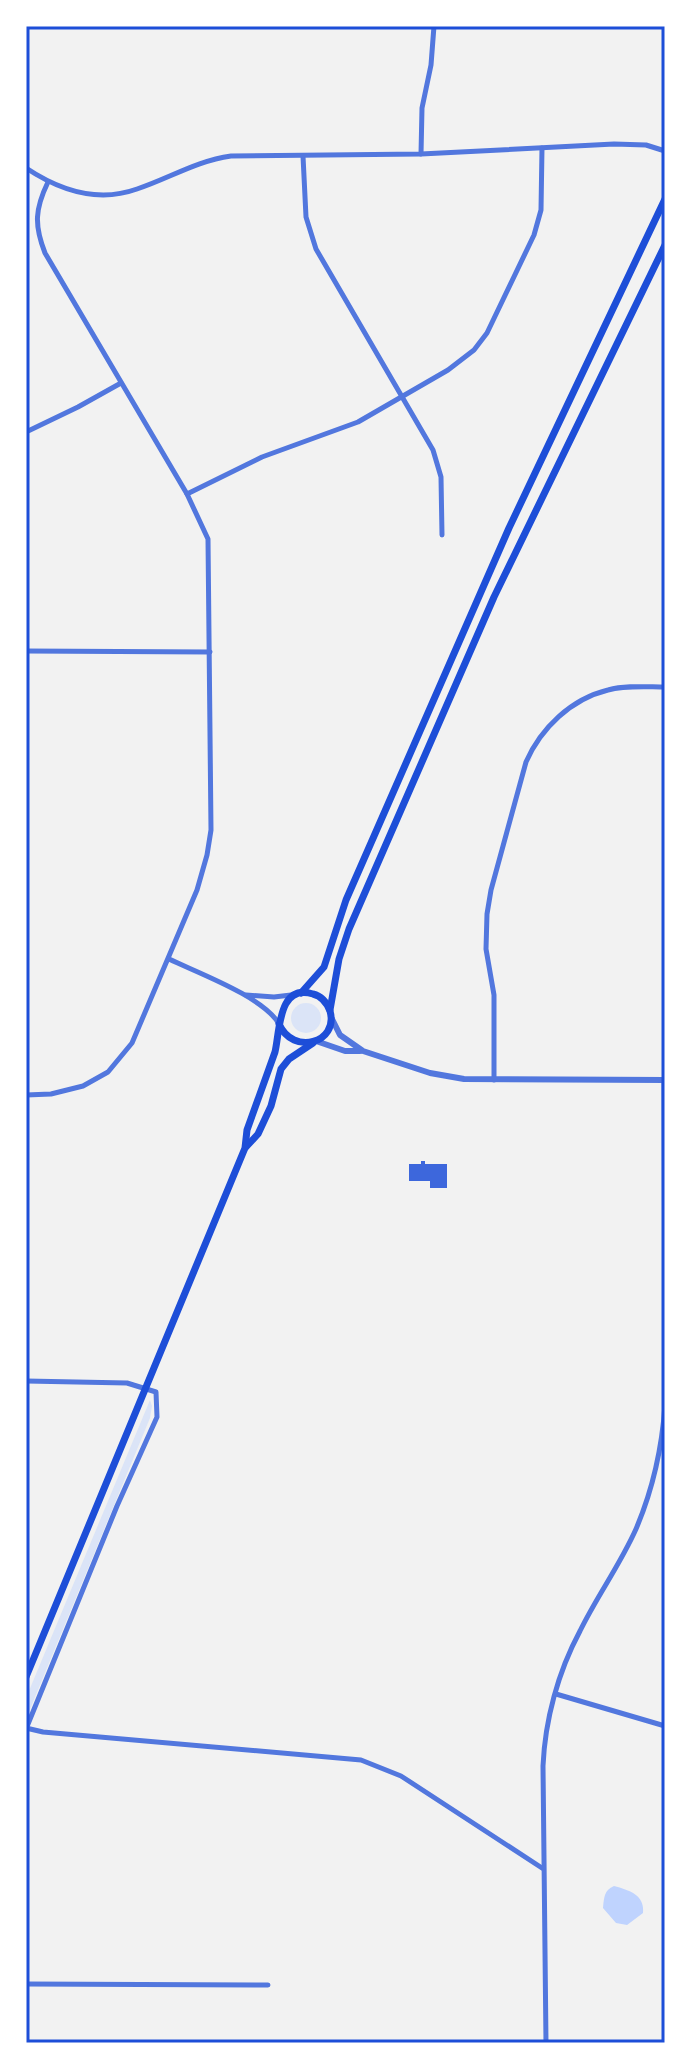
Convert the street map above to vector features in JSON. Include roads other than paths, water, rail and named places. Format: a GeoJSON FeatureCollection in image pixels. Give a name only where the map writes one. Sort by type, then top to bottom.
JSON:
{"type":"FeatureCollection","features":[{"type":"Feature","properties":{"kind":"main road"},"geometry":{"type":"LineString","coordinates":[[26,1677],[245,1148],[247,1130],[275,1052],[282,1008],[324,967],[346,900],[503,541],[665,199]]}},
{"type":"Feature","properties":{"kind":"main road"},"geometry":{"type":"LineString","coordinates":[[245,1148],[258,1134],[285,1063],[326,1033],[339,959],[361,902],[494,597],[665,245]]}},
{"type":"Feature","properties":{"kind":"main road"},"geometry":{"type":"LineString","coordinates":[[300,993],[320,997],[330,1015]]}},
{"type":"Feature","properties":{"kind":"main road"},"geometry":{"type":"LineString","coordinates":[[279,1024],[282,1031],[295,1042],[315,1042]]}},
{"type":"Feature","properties":{"kind":"street"},"geometry":{"type":"LineString","coordinates":[[421,154],[422,108],[431,65],[434,26]]}},
{"type":"Feature","properties":{"kind":"street"},"geometry":{"type":"LineString","coordinates":[[26,168],[48,182],[82,193],[120,194],[215,158],[421,154],[629,144],[665,151]]}},
{"type":"Feature","properties":{"kind":"street"},"geometry":{"type":"LineString","coordinates":[[187,494],[262,457],[339,431],[404,397],[474,350],[487,333],[538,222],[543,186],[542,148]]}},
{"type":"Feature","properties":{"kind":"street"},"geometry":{"type":"LineString","coordinates":[[303,156],[309,234],[433,450],[441,477],[442,535]]}},
{"type":"Feature","properties":{"kind":"street"},"geometry":{"type":"LineString","coordinates":[[26,1095],[62,1092],[96,1080],[118,1062],[132,1043],[197,890],[211,830],[208,539],[187,494],[48,259],[40,240],[37,206],[48,182]]}},
{"type":"Feature","properties":{"kind":"street"},"geometry":{"type":"LineString","coordinates":[[26,432],[122,383]]}},
{"type":"Feature","properties":{"kind":"street"},"geometry":{"type":"LineString","coordinates":[[26,651],[210,652]]}},
{"type":"Feature","properties":{"kind":"street"},"geometry":{"type":"LineString","coordinates":[[494,1080],[494,995],[485,932],[491,890],[526,762],[533,748],[559,716],[588,697],[609,689],[665,687]]}},
{"type":"Feature","properties":{"kind":"street"},"geometry":{"type":"LineString","coordinates":[[169,959],[245,995],[274,1015],[279,1024]]}},
{"type":"Feature","properties":{"kind":"street"},"geometry":{"type":"LineString","coordinates":[[245,995],[274,997],[300,993]]}},
{"type":"Feature","properties":{"kind":"street"},"geometry":{"type":"LineString","coordinates":[[330,1015],[340,1035],[363,1051],[430,1073],[494,1080],[664,1080],[665,1349]]}},
{"type":"Feature","properties":{"kind":"street"},"geometry":{"type":"LineString","coordinates":[[315,1042],[345,1051],[363,1051]]}},
{"type":"Feature","properties":{"kind":"street"},"geometry":{"type":"LineString","coordinates":[[26,1381],[127,1383],[145,1387],[156,1392],[157,1417],[26,1728],[361,1760],[401,1776],[543,1869]]}},
{"type":"Feature","properties":{"kind":"street"},"geometry":{"type":"LineString","coordinates":[[546,2043],[544,1745],[556,1694],[579,1631],[627,1549],[645,1506],[659,1453],[665,1405]]}},
{"type":"Feature","properties":{"kind":"street"},"geometry":{"type":"LineString","coordinates":[[556,1694],[665,1726]]}},
{"type":"Feature","properties":{"kind":"street"},"geometry":{"type":"LineString","coordinates":[[26,1984],[268,1985]]}},
{"type":"Feature","properties":{"kind":"water"},"geometry":{"type":"Polygon","coordinates":[[[614,1886],[639,1898],[643,1907],[643,1913],[627,1925],[616,1923],[603,1908],[606,1892],[614,1886]]]}}]}
